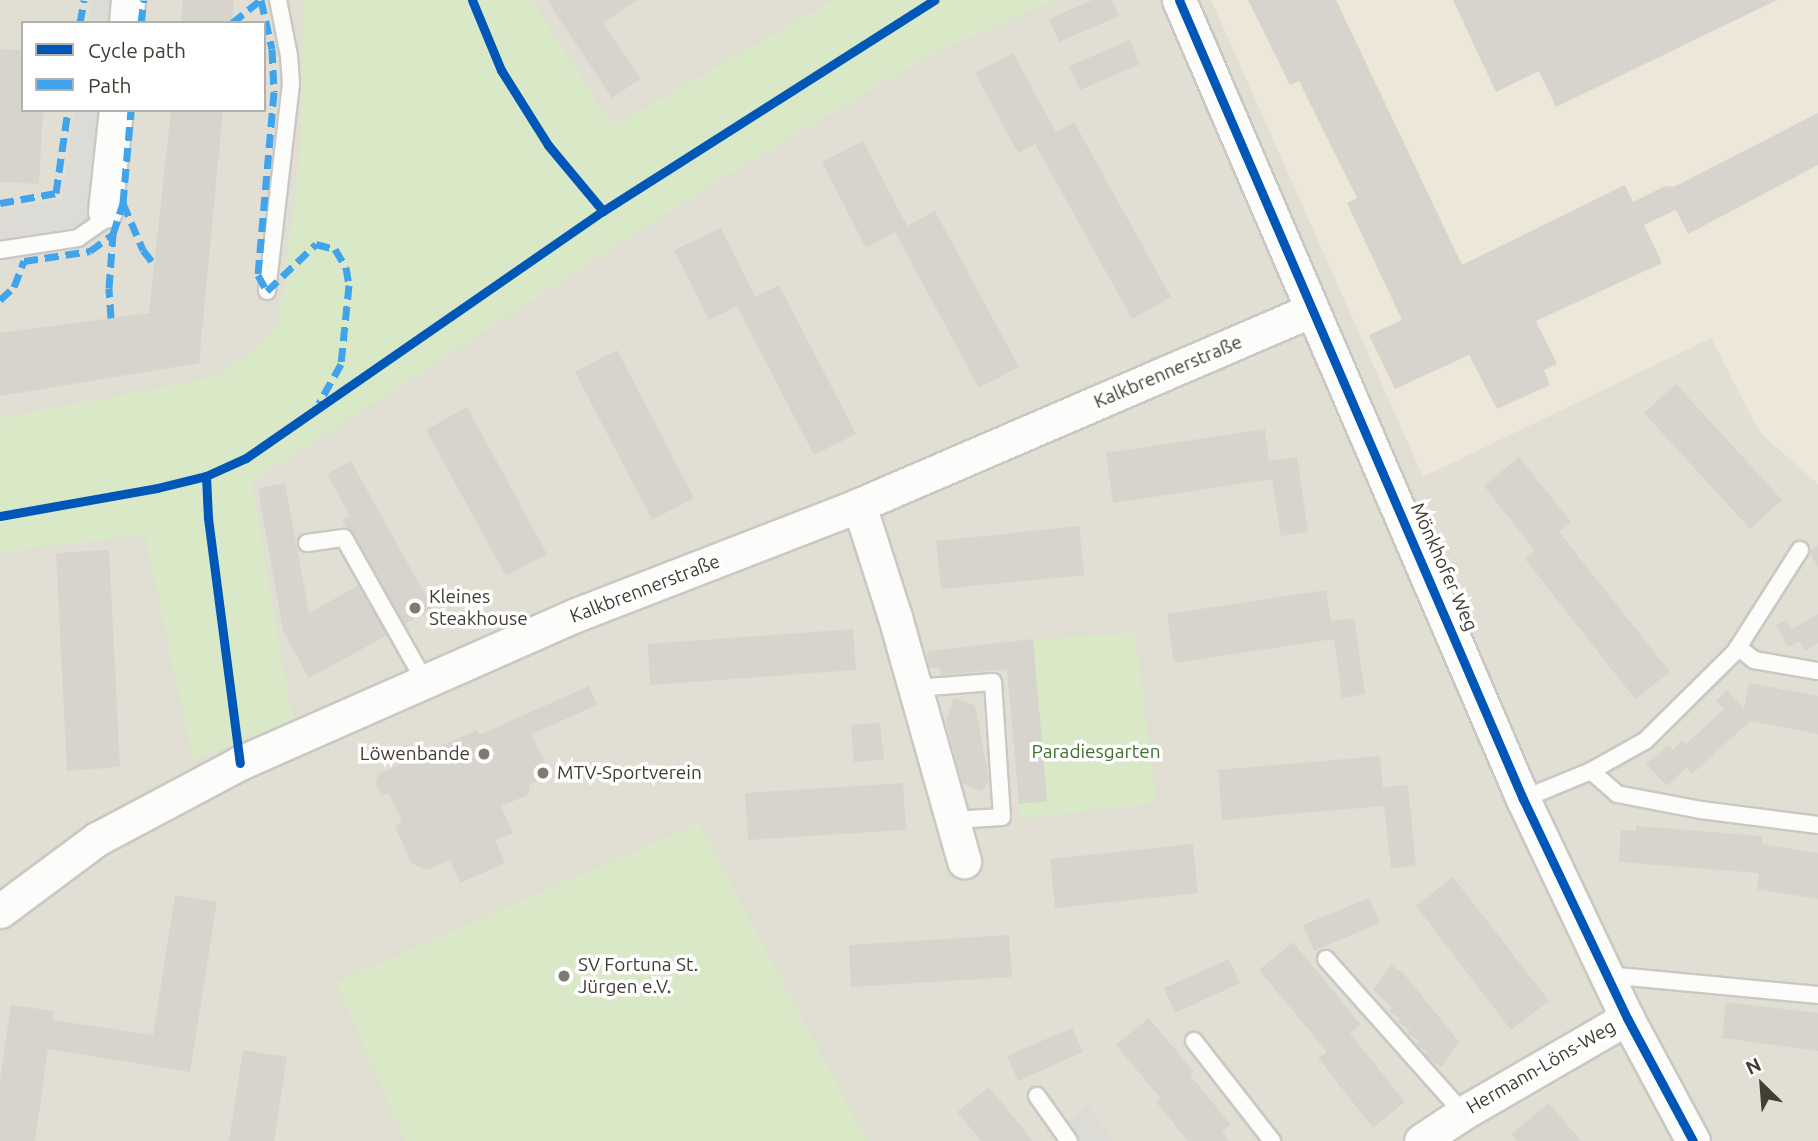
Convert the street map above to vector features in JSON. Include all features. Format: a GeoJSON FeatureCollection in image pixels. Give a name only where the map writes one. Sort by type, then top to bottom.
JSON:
{"type":"FeatureCollection","features":[{"type":"Feature","properties":{"kind":"street"},"geometry":{"type":"LineString","coordinates":[[126,21],[128,0]]}},
{"type":"Feature","properties":{"kind":"street","name":"Mönkhofer Weg"},"geometry":{"type":"LineString","coordinates":[[1179,0],[1480,692],[1523,799],[1627,1018],[1693,1141]]}},
{"type":"Feature","properties":{"kind":"street"},"geometry":{"type":"LineString","coordinates":[[105,211],[116,112]]}},
{"type":"Feature","properties":{"kind":"street","name":"Kalkbrennerstraße"},"geometry":{"type":"LineString","coordinates":[[0,911],[97,839],[240,763],[576,615],[859,505],[1312,310]]}},
{"type":"Feature","properties":{"kind":"street"},"geometry":{"type":"LineString","coordinates":[[859,505],[916,688],[964,861]]}},
{"type":"Feature","properties":{"kind":"street","name":"Hermann-Löns-Weg"},"geometry":{"type":"LineString","coordinates":[[1422,1141],[1463,1112],[1627,1018]]}},
{"type":"Feature","properties":{"kind":"lane"},"geometry":{"type":"LineString","coordinates":[[267,291],[291,84],[289,56],[278,0]]}},
{"type":"Feature","properties":{"kind":"lane"},"geometry":{"type":"LineString","coordinates":[[0,250],[78,238],[101,222],[105,211]]}},
{"type":"Feature","properties":{"kind":"lane"},"geometry":{"type":"LineString","coordinates":[[307,544],[344,538],[425,682]]}},
{"type":"Feature","properties":{"kind":"lane"},"geometry":{"type":"LineString","coordinates":[[1523,799],[1591,771],[1645,741],[1738,647],[1800,550]]}},
{"type":"Feature","properties":{"kind":"lane"},"geometry":{"type":"LineString","coordinates":[[1738,647],[1754,660],[1818,671]]}},
{"type":"Feature","properties":{"kind":"lane"},"geometry":{"type":"LineString","coordinates":[[916,688],[993,682],[1002,817],[953,820]]}},
{"type":"Feature","properties":{"kind":"lane"},"geometry":{"type":"LineString","coordinates":[[1591,771],[1617,794],[1700,810],[1818,825]]}},
{"type":"Feature","properties":{"kind":"lane"},"geometry":{"type":"LineString","coordinates":[[1326,959],[1463,1112]]}},
{"type":"Feature","properties":{"kind":"lane"},"geometry":{"type":"LineString","coordinates":[[1607,975],[1818,995]]}},
{"type":"Feature","properties":{"kind":"lane"},"geometry":{"type":"LineString","coordinates":[[1194,1041],[1272,1141]]}},
{"type":"Feature","properties":{"kind":"lane"},"geometry":{"type":"LineString","coordinates":[[1037,1096],[1069,1141]]}},
{"type":"Feature","properties":{"kind":"shaded area"},"geometry":{"type":"Polygon","coordinates":[[[0,0],[1818,0],[1818,1141],[0,1141],[0,0]]]}},
{"type":"Feature","properties":{"kind":"shaded area"},"geometry":{"type":"Polygon","coordinates":[[[92,0],[120,0],[118,21],[88,21],[92,0]]]}},
{"type":"Feature","properties":{"kind":"shaded area"},"geometry":{"type":"Polygon","coordinates":[[[1211,0],[1818,0],[1818,484],[1760,433],[1711,338],[1423,477],[1211,0]]]}},
{"type":"Feature","properties":{"kind":"shaded area"},"geometry":{"type":"Polygon","coordinates":[[[75,112],[107,112],[93,216],[75,227],[0,239],[0,210],[62,199],[75,112]]]}},
{"type":"Feature","properties":{"kind":"shaded area"},"geometry":{"type":"Polygon","coordinates":[[[1088,1106],[1114,1141],[1080,1141],[1067,1123],[1088,1106]]]}},
{"type":"Feature","properties":{"kind":"green space"},"geometry":{"type":"Polygon","coordinates":[[[303,0],[531,0],[613,126],[833,0],[1056,0],[934,53],[709,186],[252,482],[294,719],[193,760],[145,535],[0,552],[0,418],[216,377],[255,349],[279,322],[300,154],[303,0]]]}},
{"type":"Feature","properties":{"kind":"green space","name":"Paradiesgarten"},"geometry":{"type":"Polygon","coordinates":[[[1135,633],[1157,803],[1019,819],[1019,804],[1047,801],[1033,639],[1135,633]]]}},
{"type":"Feature","properties":{"kind":"green space","name":"SV Fortuna St. Jürgen e.V."},"geometry":{"type":"Polygon","coordinates":[[[699,823],[867,1141],[405,1141],[336,982],[699,823]]]}},
{"type":"Feature","properties":{"kind":"building"},"geometry":{"type":"Polygon","coordinates":[[[183,0],[234,0],[232,21],[181,21],[183,0]]]}},
{"type":"Feature","properties":{"kind":"building"},"geometry":{"type":"Polygon","coordinates":[[[547,0],[637,0],[603,23],[641,79],[612,98],[547,0]]]}},
{"type":"Feature","properties":{"kind":"building"},"geometry":{"type":"Polygon","coordinates":[[[1092,0],[1112,0],[1119,16],[1059,42],[1049,19],[1092,0]]]}},
{"type":"Feature","properties":{"kind":"building"},"geometry":{"type":"Polygon","coordinates":[[[1248,0],[1336,0],[1462,265],[1625,185],[1633,202],[1665,186],[1674,187],[1818,113],[1818,165],[1688,234],[1676,210],[1644,225],[1662,263],[1536,321],[1557,364],[1544,370],[1550,385],[1497,409],[1469,355],[1395,389],[1369,335],[1402,320],[1347,203],[1357,198],[1299,81],[1290,85],[1248,0]]]}},
{"type":"Feature","properties":{"kind":"building"},"geometry":{"type":"Polygon","coordinates":[[[1453,0],[1777,0],[1556,107],[1539,71],[1496,92],[1453,0]]]}},
{"type":"Feature","properties":{"kind":"building"},"geometry":{"type":"Polygon","coordinates":[[[1130,40],[1140,64],[1080,90],[1069,66],[1130,40]]]}},
{"type":"Feature","properties":{"kind":"building"},"geometry":{"type":"Polygon","coordinates":[[[0,49],[21,50],[21,112],[43,112],[39,184],[0,182],[0,49]]]}},
{"type":"Feature","properties":{"kind":"building"},"geometry":{"type":"Polygon","coordinates":[[[1013,53],[1056,132],[1074,122],[1171,297],[1132,319],[1035,144],[1018,153],[975,73],[1013,53]]]}},
{"type":"Feature","properties":{"kind":"building"},"geometry":{"type":"Polygon","coordinates":[[[171,112],[223,112],[199,363],[0,396],[0,333],[149,313],[171,112]]]}},
{"type":"Feature","properties":{"kind":"building"},"geometry":{"type":"Polygon","coordinates":[[[863,141],[907,226],[935,211],[1019,367],[979,388],[895,232],[866,248],[822,162],[863,141]]]}},
{"type":"Feature","properties":{"kind":"building"},"geometry":{"type":"Polygon","coordinates":[[[721,228],[755,297],[779,285],[856,434],[814,455],[737,306],[709,320],[674,250],[721,228]]]}},
{"type":"Feature","properties":{"kind":"building"},"geometry":{"type":"Polygon","coordinates":[[[617,350],[694,498],[652,520],[575,372],[617,350]]]}},
{"type":"Feature","properties":{"kind":"building"},"geometry":{"type":"Polygon","coordinates":[[[1676,384],[1782,500],[1750,529],[1644,413],[1676,384]]]}},
{"type":"Feature","properties":{"kind":"building"},"geometry":{"type":"Polygon","coordinates":[[[467,407],[547,554],[506,576],[426,430],[467,407]]]}},
{"type":"Feature","properties":{"kind":"building"},"geometry":{"type":"Polygon","coordinates":[[[1265,429],[1269,461],[1297,457],[1308,532],[1281,536],[1272,479],[1113,503],[1106,453],[1265,429]]]}},
{"type":"Feature","properties":{"kind":"building"},"geometry":{"type":"Polygon","coordinates":[[[1519,457],[1571,522],[1559,532],[1670,672],[1635,699],[1525,559],[1535,551],[1484,486],[1519,457]]]}},
{"type":"Feature","properties":{"kind":"building"},"geometry":{"type":"Polygon","coordinates":[[[351,461],[433,609],[401,626],[342,520],[350,516],[327,474],[351,461]]]}},
{"type":"Feature","properties":{"kind":"building"},"geometry":{"type":"Polygon","coordinates":[[[285,483],[309,613],[363,583],[391,633],[309,678],[283,631],[258,488],[285,483]]]}},
{"type":"Feature","properties":{"kind":"building"},"geometry":{"type":"Polygon","coordinates":[[[1079,526],[1084,575],[941,589],[936,541],[1079,526]]]}},
{"type":"Feature","properties":{"kind":"building"},"geometry":{"type":"Polygon","coordinates":[[[1818,546],[1818,567],[1809,551],[1818,546]]]}},
{"type":"Feature","properties":{"kind":"building"},"geometry":{"type":"Polygon","coordinates":[[[109,550],[120,767],[67,771],[56,553],[109,550]]]}},
{"type":"Feature","properties":{"kind":"building"},"geometry":{"type":"Polygon","coordinates":[[[1326,590],[1331,621],[1354,618],[1365,694],[1342,698],[1334,639],[1174,663],[1167,614],[1326,590]]]}},
{"type":"Feature","properties":{"kind":"building"},"geometry":{"type":"Polygon","coordinates":[[[1818,614],[1818,643],[1805,651],[1799,641],[1788,647],[1776,626],[1786,620],[1792,629],[1818,614]]]}},
{"type":"Feature","properties":{"kind":"building"},"geometry":{"type":"Polygon","coordinates":[[[853,629],[856,670],[650,685],[648,644],[853,629]]]}},
{"type":"Feature","properties":{"kind":"building"},"geometry":{"type":"Polygon","coordinates":[[[1033,639],[1047,801],[1019,804],[1007,669],[941,675],[940,668],[928,668],[927,651],[1033,639]]]}},
{"type":"Feature","properties":{"kind":"building"},"geometry":{"type":"Polygon","coordinates":[[[1749,683],[1818,696],[1818,734],[1750,721],[1692,774],[1687,767],[1667,786],[1646,764],[1669,745],[1673,750],[1682,740],[1686,744],[1724,709],[1716,701],[1727,690],[1744,709],[1749,683]]]}},
{"type":"Feature","properties":{"kind":"building"},"geometry":{"type":"Polygon","coordinates":[[[589,686],[597,705],[532,734],[550,775],[530,784],[528,795],[501,806],[513,833],[495,840],[505,863],[460,883],[450,860],[428,870],[412,864],[395,826],[402,822],[389,793],[381,796],[376,783],[378,774],[477,730],[479,735],[589,686]]]}},
{"type":"Feature","properties":{"kind":"building"},"geometry":{"type":"Polygon","coordinates":[[[954,698],[975,705],[989,779],[982,792],[962,783],[946,722],[954,698]]]}},
{"type":"Feature","properties":{"kind":"building"},"geometry":{"type":"Polygon","coordinates":[[[880,723],[884,759],[854,762],[851,725],[880,723]]]}},
{"type":"Feature","properties":{"kind":"building"},"geometry":{"type":"Polygon","coordinates":[[[1380,756],[1383,787],[1408,785],[1416,866],[1391,868],[1384,806],[1222,820],[1218,770],[1380,756]]]}},
{"type":"Feature","properties":{"kind":"building"},"geometry":{"type":"Polygon","coordinates":[[[903,783],[906,830],[748,840],[745,793],[903,783]]]}},
{"type":"Feature","properties":{"kind":"building"},"geometry":{"type":"Polygon","coordinates":[[[1636,826],[1762,836],[1762,844],[1818,853],[1818,899],[1757,889],[1759,873],[1619,862],[1621,830],[1636,831],[1636,826]]]}},
{"type":"Feature","properties":{"kind":"building"},"geometry":{"type":"Polygon","coordinates":[[[1193,844],[1198,893],[1055,908],[1050,859],[1193,844]]]}},
{"type":"Feature","properties":{"kind":"building"},"geometry":{"type":"Polygon","coordinates":[[[1453,877],[1549,1001],[1511,1030],[1416,906],[1453,877]]]}},
{"type":"Feature","properties":{"kind":"building"},"geometry":{"type":"Polygon","coordinates":[[[175,895],[217,902],[190,1072],[48,1049],[35,1141],[0,1141],[0,1079],[11,1005],[54,1011],[53,1020],[153,1035],[175,895]]]}},
{"type":"Feature","properties":{"kind":"building"},"geometry":{"type":"Polygon","coordinates":[[[1369,898],[1380,923],[1314,951],[1303,925],[1369,898]]]}},
{"type":"Feature","properties":{"kind":"building"},"geometry":{"type":"Polygon","coordinates":[[[1009,935],[1012,977],[851,987],[849,945],[1009,935]]]}},
{"type":"Feature","properties":{"kind":"building"},"geometry":{"type":"Polygon","coordinates":[[[1293,942],[1361,1025],[1350,1033],[1405,1102],[1373,1128],[1318,1058],[1327,1052],[1259,970],[1293,942]]]}},
{"type":"Feature","properties":{"kind":"building"},"geometry":{"type":"Polygon","coordinates":[[[1229,959],[1240,983],[1175,1013],[1164,988],[1229,959]]]}},
{"type":"Feature","properties":{"kind":"building"},"geometry":{"type":"Polygon","coordinates":[[[1391,965],[1404,974],[1459,1042],[1441,1067],[1425,1055],[1428,1052],[1416,1045],[1419,1041],[1407,1033],[1410,1030],[1398,1022],[1400,1019],[1389,1011],[1393,1008],[1373,990],[1391,965]]]}},
{"type":"Feature","properties":{"kind":"building"},"geometry":{"type":"Polygon","coordinates":[[[1726,1002],[1818,1013],[1818,1051],[1722,1038],[1726,1002]]]}},
{"type":"Feature","properties":{"kind":"building"},"geometry":{"type":"Polygon","coordinates":[[[1149,1018],[1193,1071],[1190,1075],[1231,1125],[1222,1132],[1229,1141],[1188,1141],[1156,1102],[1160,1098],[1116,1045],[1149,1018]]]}},
{"type":"Feature","properties":{"kind":"building"},"geometry":{"type":"Polygon","coordinates":[[[1072,1028],[1083,1052],[1018,1081],[1007,1056],[1072,1028]]]}},
{"type":"Feature","properties":{"kind":"building"},"geometry":{"type":"Polygon","coordinates":[[[243,1050],[287,1057],[274,1141],[229,1141],[243,1050]]]}},
{"type":"Feature","properties":{"kind":"building"},"geometry":{"type":"Polygon","coordinates":[[[989,1087],[1033,1141],[981,1141],[957,1112],[989,1087]]]}},
{"type":"Feature","properties":{"kind":"building"},"geometry":{"type":"Polygon","coordinates":[[[1549,1103],[1581,1141],[1517,1141],[1511,1134],[1549,1103]]]}},
{"type":"Feature","properties":{"kind":"marked path"},"geometry":{"type":"LineString","coordinates":[[80,21],[84,0]]}},
{"type":"Feature","properties":{"kind":"marked path"},"geometry":{"type":"LineString","coordinates":[[141,21],[144,0]]}},
{"type":"Feature","properties":{"kind":"marked path"},"geometry":{"type":"LineString","coordinates":[[234,21],[260,0]]}},
{"type":"Feature","properties":{"kind":"marked path"},"geometry":{"type":"LineString","coordinates":[[261,0],[266,21]]}},
{"type":"Feature","properties":{"kind":"marked path"},"geometry":{"type":"LineString","coordinates":[[266,22],[272,49],[274,92],[258,275],[267,291],[316,244],[335,249],[346,267],[349,285],[341,364],[319,403]]}},
{"type":"Feature","properties":{"kind":"marked path"},"geometry":{"type":"LineString","coordinates":[[0,203],[56,193],[68,112]]}},
{"type":"Feature","properties":{"kind":"marked path"},"geometry":{"type":"LineString","coordinates":[[0,300],[14,287],[24,261],[90,251],[113,234],[123,203],[131,112]]}},
{"type":"Feature","properties":{"kind":"marked path"},"geometry":{"type":"LineString","coordinates":[[123,203],[143,250],[154,264]]}},
{"type":"Feature","properties":{"kind":"marked path"},"geometry":{"type":"LineString","coordinates":[[111,318],[109,288],[113,234]]}},
{"type":"Feature","properties":{"kind":"cycle path"},"geometry":{"type":"LineString","coordinates":[[472,0],[501,70],[548,145],[603,211]]}},
{"type":"Feature","properties":{"kind":"cycle path"},"geometry":{"type":"LineString","coordinates":[[0,516],[157,488],[206,476],[246,458],[603,211],[934,0]]}},
{"type":"Feature","properties":{"kind":"cycle path"},"geometry":{"type":"LineString","coordinates":[[1179,0],[1523,799],[1627,1018],[1693,1141]]}},
{"type":"Feature","properties":{"kind":"cycle path"},"geometry":{"type":"LineString","coordinates":[[206,476],[208,518],[240,763]]}},
{"type":"Feature","properties":{"kind":"place","name":"Kleines Steakhouse"},"geometry":{"type":"Point","coordinates":[415,608]}},
{"type":"Feature","properties":{"kind":"place","name":"Löwenbande"},"geometry":{"type":"Point","coordinates":[484,754]}},
{"type":"Feature","properties":{"kind":"place","name":"MTV-Sportverein"},"geometry":{"type":"Point","coordinates":[543,773]}},
{"type":"Feature","properties":{"kind":"place","name":"SV Fortuna St. Jürgen e.V."},"geometry":{"type":"Point","coordinates":[564,976]}}]}
